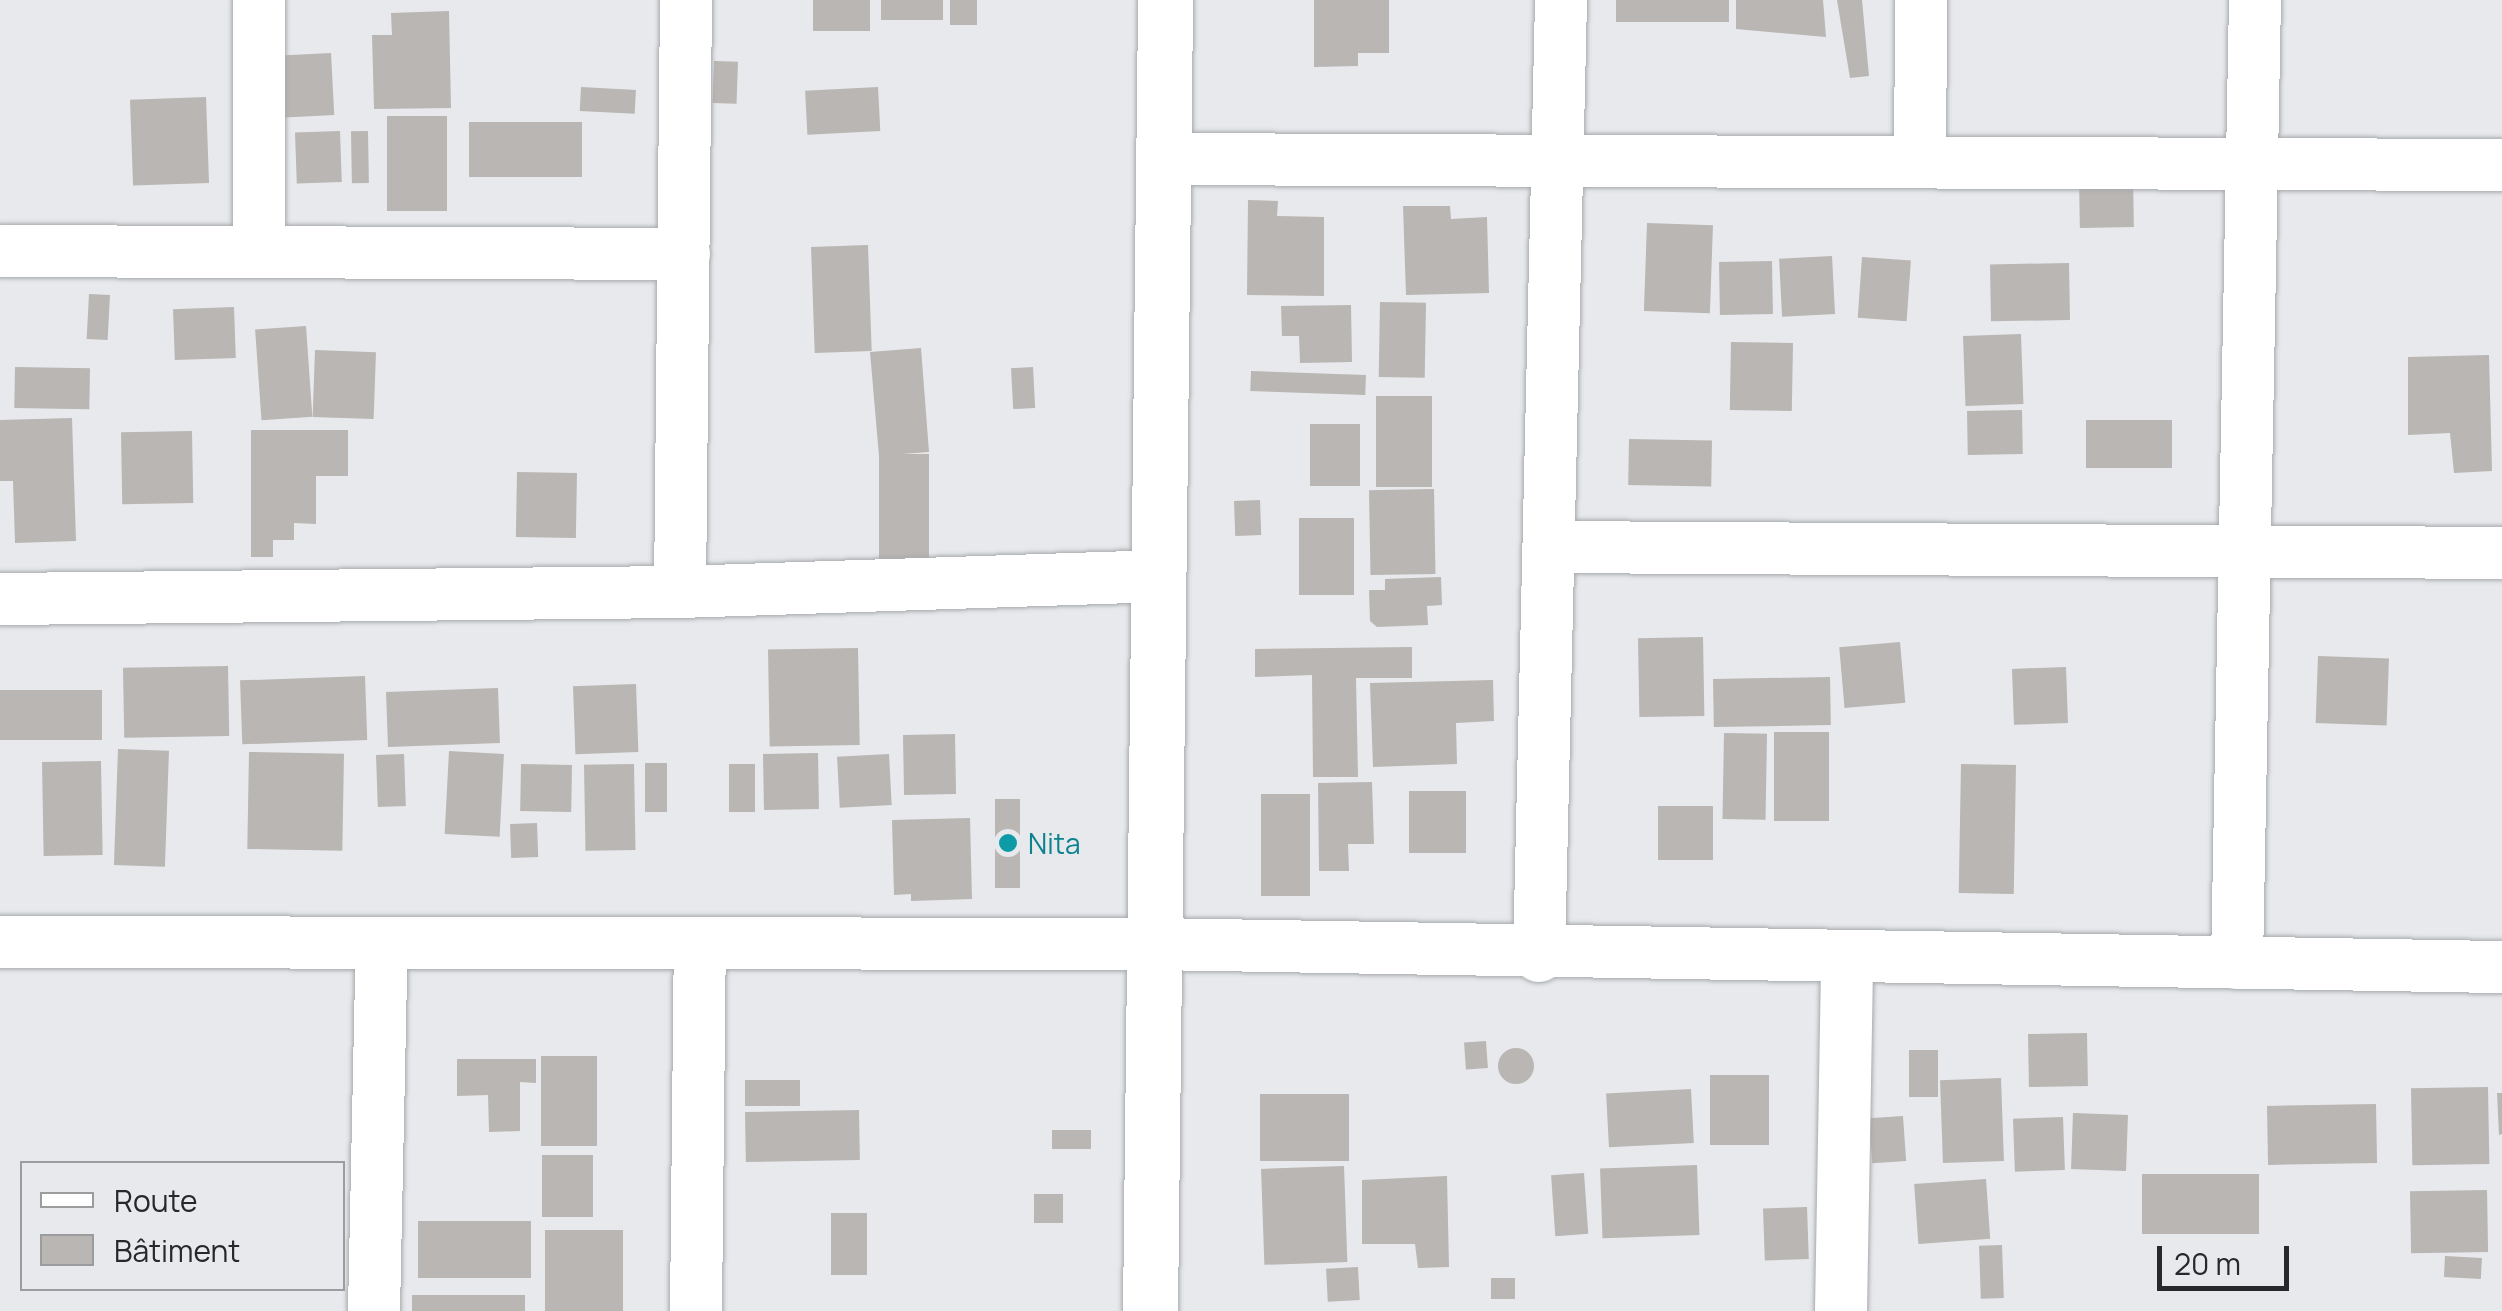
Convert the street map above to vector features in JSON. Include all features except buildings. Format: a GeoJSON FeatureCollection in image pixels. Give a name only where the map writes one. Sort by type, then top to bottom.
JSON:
{"type":"FeatureCollection","features":[{"type":"Feature","properties":{"kind":"street"},"geometry":{"type":"LineString","coordinates":[[259,252],[260,0]]}},
{"type":"Feature","properties":{"kind":"street"},"geometry":{"type":"LineString","coordinates":[[680,592],[686,0]]}},
{"type":"Feature","properties":{"kind":"street"},"geometry":{"type":"LineString","coordinates":[[1150,1311],[1165,0]]}},
{"type":"Feature","properties":{"kind":"street"},"geometry":{"type":"LineString","coordinates":[[1539,956],[1561,0]]}},
{"type":"Feature","properties":{"kind":"street"},"geometry":{"type":"LineString","coordinates":[[1920,162],[1921,0]]}},
{"type":"Feature","properties":{"kind":"street"},"geometry":{"type":"LineString","coordinates":[[2236,963],[2255,0]]}},
{"type":"Feature","properties":{"kind":"street"},"geometry":{"type":"LineString","coordinates":[[1163,160],[2502,165]]}},
{"type":"Feature","properties":{"kind":"street"},"geometry":{"type":"LineString","coordinates":[[0,250],[684,254]]}},
{"type":"Feature","properties":{"kind":"street"},"geometry":{"type":"LineString","coordinates":[[1549,546],[2502,553]]}},
{"type":"Feature","properties":{"kind":"street"},"geometry":{"type":"LineString","coordinates":[[0,599],[680,592],[1158,576]]}},
{"type":"Feature","properties":{"kind":"street"},"geometry":{"type":"LineString","coordinates":[[0,942],[700,947],[1154,944],[1539,956],[2502,967]]}},
{"type":"Feature","properties":{"kind":"street"},"geometry":{"type":"LineString","coordinates":[[374,1311],[382,944]]}},
{"type":"Feature","properties":{"kind":"street"},"geometry":{"type":"LineString","coordinates":[[696,1311],[700,947]]}},
{"type":"Feature","properties":{"kind":"street"},"geometry":{"type":"LineString","coordinates":[[1841,1311],[1846,959]]}},
{"type":"Feature","properties":{"kind":"place","name":"Nita"},"geometry":{"type":"Point","coordinates":[1008,843]}}]}
